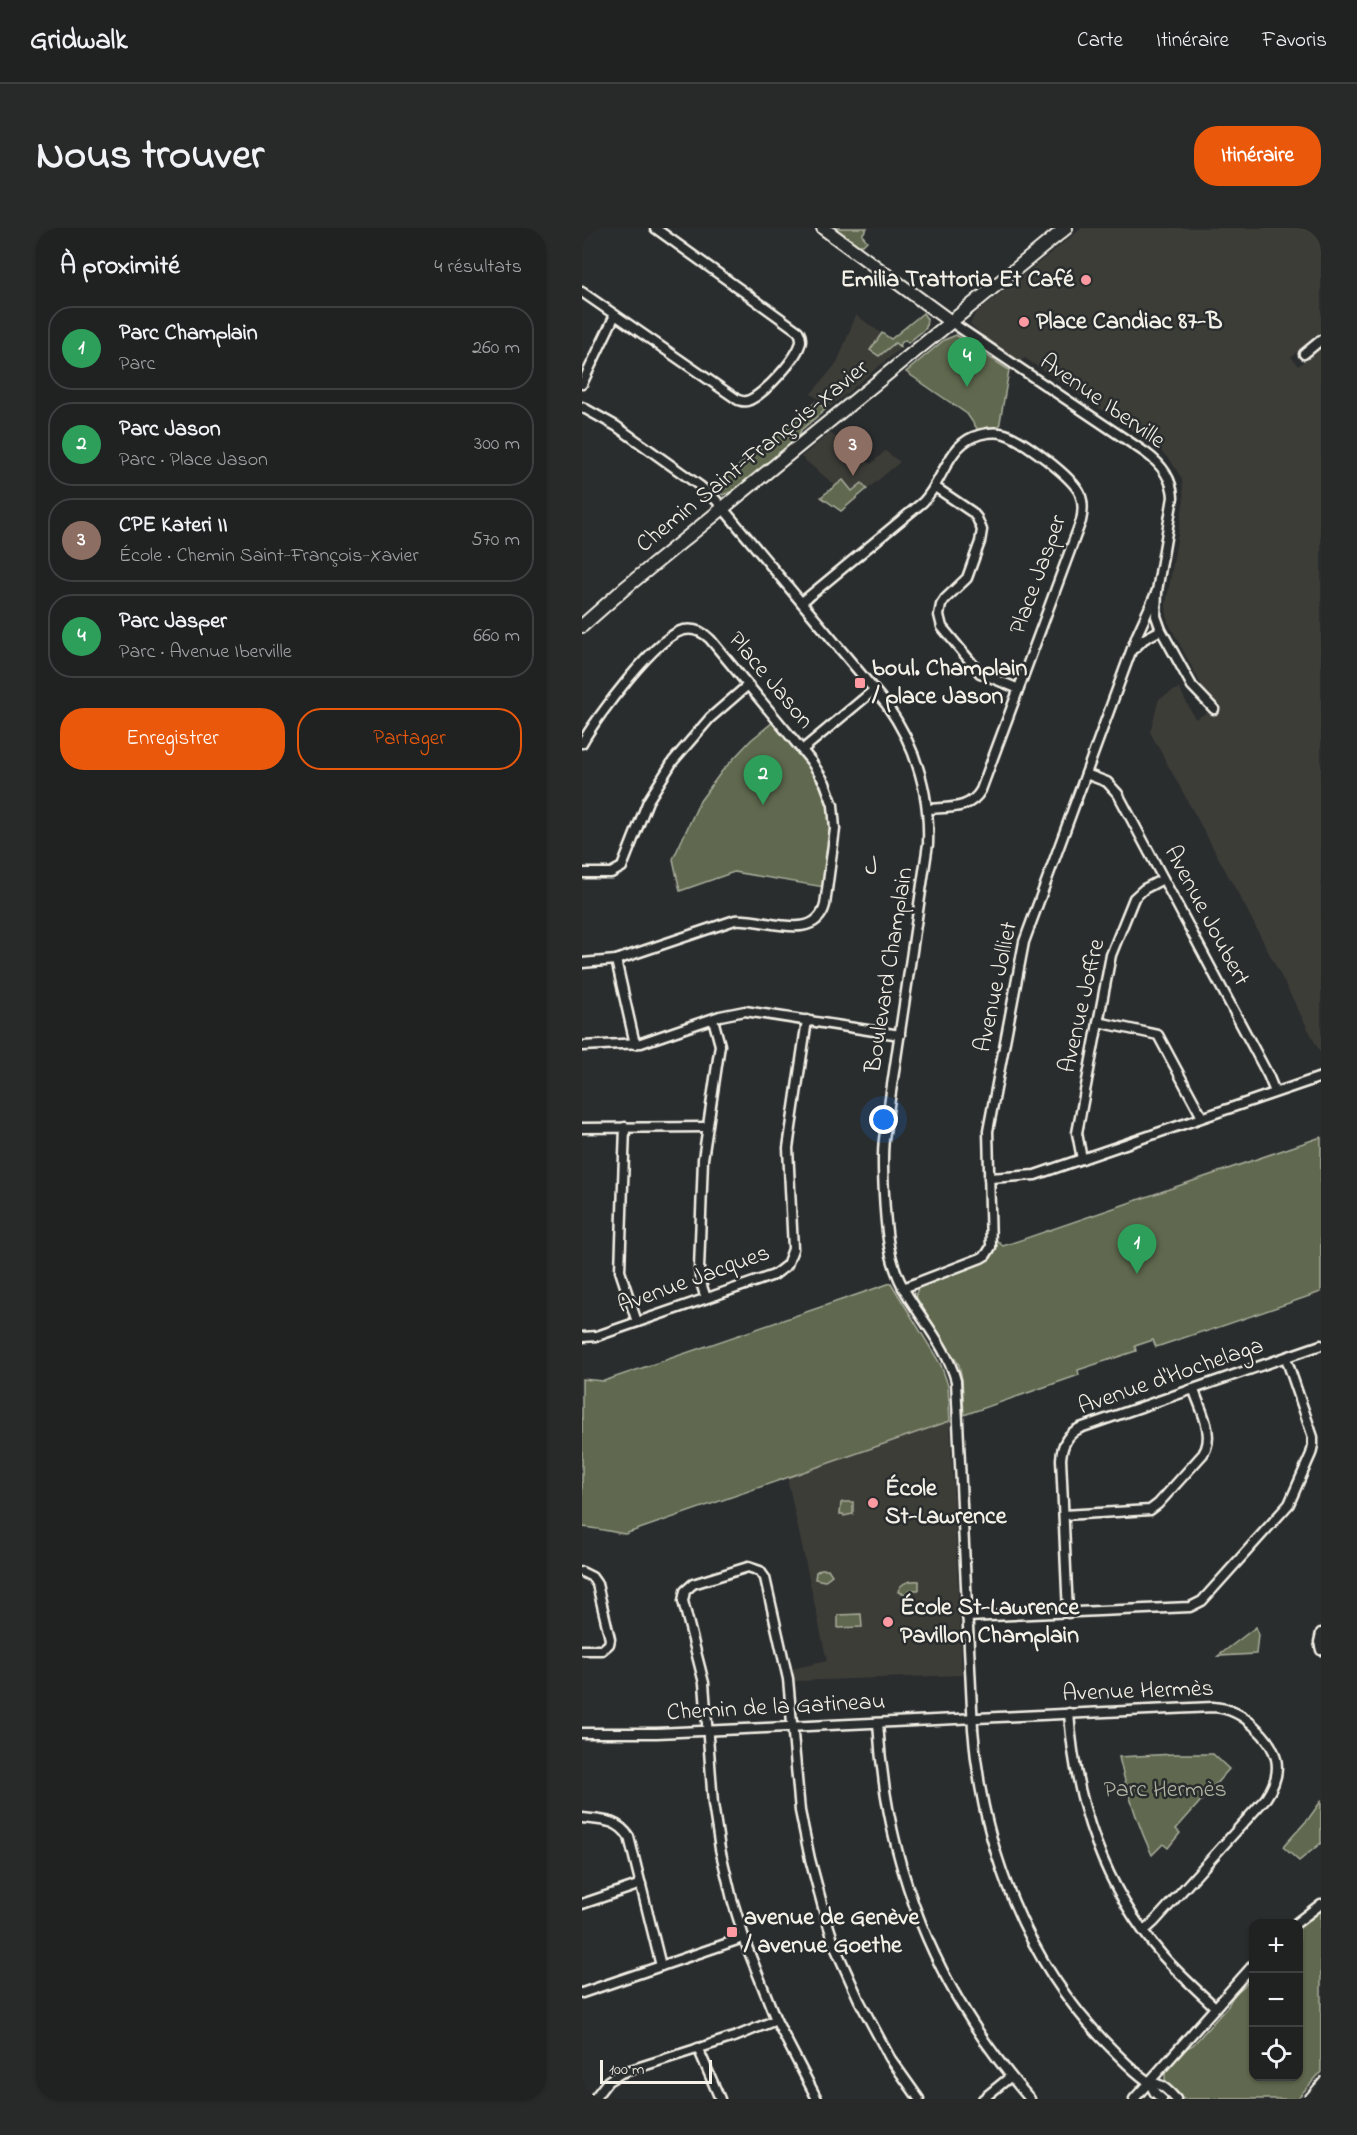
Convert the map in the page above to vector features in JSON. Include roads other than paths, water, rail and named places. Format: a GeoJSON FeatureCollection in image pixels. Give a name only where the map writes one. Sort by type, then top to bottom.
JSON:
{"type":"FeatureCollection","features":[{"type":"Feature","properties":{"kind":"street"},"geometry":{"type":"LineString","coordinates":[[582,292],[738,400],[745,402],[752,399],[780,374],[800,344],[798,330],[655,228]]}},
{"type":"Feature","properties":{"kind":"street"},"geometry":{"type":"LineString","coordinates":[[823,228],[951,322]]}},
{"type":"Feature","properties":{"kind":"street","name":"Chemin Saint-François-Xavier"},"geometry":{"type":"LineString","coordinates":[[582,626],[1066,228]]}},
{"type":"Feature","properties":{"kind":"street"},"geometry":{"type":"LineString","coordinates":[[582,384],[615,315]]}},
{"type":"Feature","properties":{"kind":"street","name":"Avenue Iberville"},"geometry":{"type":"LineString","coordinates":[[951,322],[1146,453],[1162,468],[1171,484],[1173,497],[1157,591],[1156,612],[1161,630],[1192,686],[1215,709]]}},
{"type":"Feature","properties":{"kind":"street"},"geometry":{"type":"LineString","coordinates":[[1304,354],[1321,340]]}},
{"type":"Feature","properties":{"kind":"street","name":"Boulevard Champlain"},"geometry":{"type":"LineString","coordinates":[[582,407],[616,426],[700,486],[723,508],[874,690],[897,720],[911,745],[923,782],[928,809],[928,852],[884,1139],[883,1166],[889,1254],[895,1272],[948,1360],[956,1381],[976,1768],[985,1817],[1004,1879],[1022,1921],[1050,1972],[1079,2012],[1109,2047],[1149,2082]]}},
{"type":"Feature","properties":{"kind":"street","name":"Place Jasper"},"geometry":{"type":"LineString","coordinates":[[802,602],[923,502],[964,442],[981,434],[999,433],[1016,440],[1074,483],[1081,496],[1083,510],[1081,521],[978,795],[967,805],[928,809]]}},
{"type":"Feature","properties":{"kind":"street"},"geometry":{"type":"LineString","coordinates":[[935,486],[975,515],[982,530],[980,543],[967,578],[941,605],[939,615],[942,627],[980,673],[1019,689]]}},
{"type":"Feature","properties":{"kind":"street","name":"Avenue Jolliet"},"geometry":{"type":"LineString","coordinates":[[903,1288],[981,1258],[989,1252],[992,1237],[989,1124],[1024,942],[1146,614],[1157,591]]}},
{"type":"Feature","properties":{"kind":"street","name":"Place Jason"},"geometry":{"type":"LineString","coordinates":[[582,743],[623,685],[659,648],[681,631],[696,630],[706,635],[802,750],[825,783],[833,806],[835,821],[825,905],[818,919],[809,925],[799,927],[749,919],[735,920],[616,960],[582,963]]}},
{"type":"Feature","properties":{"kind":"street","name":"Avenue Jolliet"},"geometry":{"type":"LineString","coordinates":[[1132,654],[1141,642],[1161,630]]}},
{"type":"Feature","properties":{"kind":"street"},"geometry":{"type":"LineString","coordinates":[[582,873],[611,873],[622,867],[648,801],[673,762],[710,718],[748,685]]}},
{"type":"Feature","properties":{"kind":"street","name":"Place Jason"},"geometry":{"type":"LineString","coordinates":[[802,750],[874,690]]}},
{"type":"Feature","properties":{"kind":"street","name":"Avenue Joubert"},"geometry":{"type":"LineString","coordinates":[[1086,774],[1105,781],[1115,790],[1263,1065],[1275,1092]]}},
{"type":"Feature","properties":{"kind":"street","name":"Avenue Joffre"},"geometry":{"type":"LineString","coordinates":[[1082,1159],[1077,1133],[1110,960],[1131,902],[1140,892],[1163,879]]}},
{"type":"Feature","properties":{"kind":"street"},"geometry":{"type":"LineString","coordinates":[[616,960],[635,1044]]}},
{"type":"Feature","properties":{"kind":"street"},"geometry":{"type":"LineString","coordinates":[[582,1046],[635,1044],[745,1011],[900,1035]]}},
{"type":"Feature","properties":{"kind":"street"},"geometry":{"type":"LineString","coordinates":[[706,1298],[699,1269],[703,1159],[720,1045],[713,1019]]}},
{"type":"Feature","properties":{"kind":"street","name":"Avenue Jacques"},"geometry":{"type":"LineString","coordinates":[[582,1337],[597,1336],[778,1274],[791,1260],[793,1249],[788,1148],[807,1020]]}},
{"type":"Feature","properties":{"kind":"street"},"geometry":{"type":"LineString","coordinates":[[1098,1022],[1158,1035],[1202,1118]]}},
{"type":"Feature","properties":{"kind":"street"},"geometry":{"type":"LineString","coordinates":[[989,1178],[1031,1176],[1321,1077]]}},
{"type":"Feature","properties":{"kind":"street"},"geometry":{"type":"LineString","coordinates":[[625,1127],[620,1271],[637,1322]]}},
{"type":"Feature","properties":{"kind":"street"},"geometry":{"type":"LineString","coordinates":[[582,1128],[707,1127]]}},
{"type":"Feature","properties":{"kind":"street","name":"Avenue d'Hochelaga"},"geometry":{"type":"LineString","coordinates":[[1068,1613],[1062,1454],[1064,1443],[1070,1434],[1080,1428],[1321,1346]]}},
{"type":"Feature","properties":{"kind":"street"},"geometry":{"type":"LineString","coordinates":[[968,1617],[1190,1607],[1198,1604],[1290,1504],[1311,1454],[1314,1441],[1286,1358]]}},
{"type":"Feature","properties":{"kind":"street"},"geometry":{"type":"LineString","coordinates":[[1064,1515],[1145,1511],[1158,1504],[1203,1454],[1208,1445],[1208,1434],[1194,1390]]}},
{"type":"Feature","properties":{"kind":"street"},"geometry":{"type":"LineString","coordinates":[[817,2099],[776,2020],[744,1938],[720,1849],[711,1788],[704,1683],[683,1600],[684,1594],[693,1584],[748,1568],[760,1571],[765,1578],[788,1675],[800,1812],[812,1870],[827,1923],[859,2000],[890,2058],[919,2099]]}},
{"type":"Feature","properties":{"kind":"street"},"geometry":{"type":"LineString","coordinates":[[582,1572],[592,1577],[597,1584],[610,1639],[609,1644],[602,1650],[582,1650]]}},
{"type":"Feature","properties":{"kind":"street"},"geometry":{"type":"LineString","coordinates":[[1321,1633],[1319,1642],[1321,1650]]}},
{"type":"Feature","properties":{"kind":"street","name":"Avenue Hermès"},"geometry":{"type":"LineString","coordinates":[[972,1718],[1223,1708],[1237,1713],[1268,1740],[1275,1754],[1275,1778],[1274,1785],[1266,1798],[1144,1931]]}},
{"type":"Feature","properties":{"kind":"street"},"geometry":{"type":"LineString","coordinates":[[1069,1713],[1075,1769],[1092,1833],[1118,1892],[1144,1931],[1170,1963],[1215,2007]]}},
{"type":"Feature","properties":{"kind":"street","name":"Chemin de la Gatineau"},"geometry":{"type":"LineString","coordinates":[[582,1733],[631,1734],[972,1718]]}},
{"type":"Feature","properties":{"kind":"street"},"geometry":{"type":"LineString","coordinates":[[878,1723],[881,1769],[888,1814],[914,1908],[951,1989],[983,2040],[1010,2077],[1030,2099]]}},
{"type":"Feature","properties":{"kind":"street"},"geometry":{"type":"LineString","coordinates":[[582,1818],[609,1821],[623,1828],[632,1842],[661,1966]]}},
{"type":"Feature","properties":{"kind":"street"},"geometry":{"type":"LineString","coordinates":[[582,1904],[641,1884]]}},
{"type":"Feature","properties":{"kind":"street"},"geometry":{"type":"LineString","coordinates":[[1301,1919],[1320,1905]]}},
{"type":"Feature","properties":{"kind":"street"},"geometry":{"type":"LineString","coordinates":[[582,1993],[744,1938]]}},
{"type":"Feature","properties":{"kind":"street"},"geometry":{"type":"LineString","coordinates":[[1134,2099],[1249,1970]]}},
{"type":"Feature","properties":{"kind":"street"},"geometry":{"type":"LineString","coordinates":[[594,2099],[608,2081],[621,2073],[737,2036],[776,2020]]}},
{"type":"Feature","properties":{"kind":"street"},"geometry":{"type":"LineString","coordinates":[[699,2048],[720,2099]]}},
{"type":"Feature","properties":{"kind":"street"},"geometry":{"type":"LineString","coordinates":[[983,2099],[1010,2077]]}},
{"type":"Feature","properties":{"kind":"street"},"geometry":{"type":"LineString","coordinates":[[1149,2082],[1155,2093],[1162,2099]]}},
{"type":"Feature","properties":{"kind":"street"},"geometry":{"type":"LineString","coordinates":[[1149,2082],[1162,2086],[1176,2099]]}},
{"type":"Feature","properties":{"kind":"railway"},"geometry":{"type":"LineString","coordinates":[[1302,2099],[1321,2077]]}},
{"type":"Feature","properties":{"kind":"place","name":"Emilia Trattoria Et Café"},"geometry":{"type":"Point","coordinates":[1086,280]}},
{"type":"Feature","properties":{"kind":"place","name":"Place Candiac 87-B"},"geometry":{"type":"Point","coordinates":[1024,322]}},
{"type":"Feature","properties":{"kind":"place","name":"Parc Jasper"},"geometry":{"type":"Point","coordinates":[967,387]}},
{"type":"Feature","properties":{"kind":"place","name":"CPE Kateri II"},"geometry":{"type":"Point","coordinates":[853,476]}},
{"type":"Feature","properties":{"kind":"place","name":"boul. Champlain / place Jason"},"geometry":{"type":"Point","coordinates":[860,683]}},
{"type":"Feature","properties":{"kind":"place","name":"Parc Jason"},"geometry":{"type":"Point","coordinates":[763,805]}},
{"type":"Feature","properties":{"kind":"place","name":"Parc Champlain"},"geometry":{"type":"Point","coordinates":[1137,1274]}},
{"type":"Feature","properties":{"kind":"place","name":"École St-Lawrence"},"geometry":{"type":"Point","coordinates":[873,1503]}},
{"type":"Feature","properties":{"kind":"place","name":"École St-Lawrence Pavillon Champlain"},"geometry":{"type":"Point","coordinates":[888,1622]}},
{"type":"Feature","properties":{"kind":"place","name":"avenue de Genève / avenue Goethe"},"geometry":{"type":"Point","coordinates":[732,1932]}},
{"type":"Feature","properties":{"kind":"district","name":"J"},"geometry":{"type":"Point","coordinates":[872,868]}},
{"type":"Feature","properties":{"kind":"park label","name":"Parc Hermès"},"geometry":{"type":"Point","coordinates":[1165,1790]}}]}
